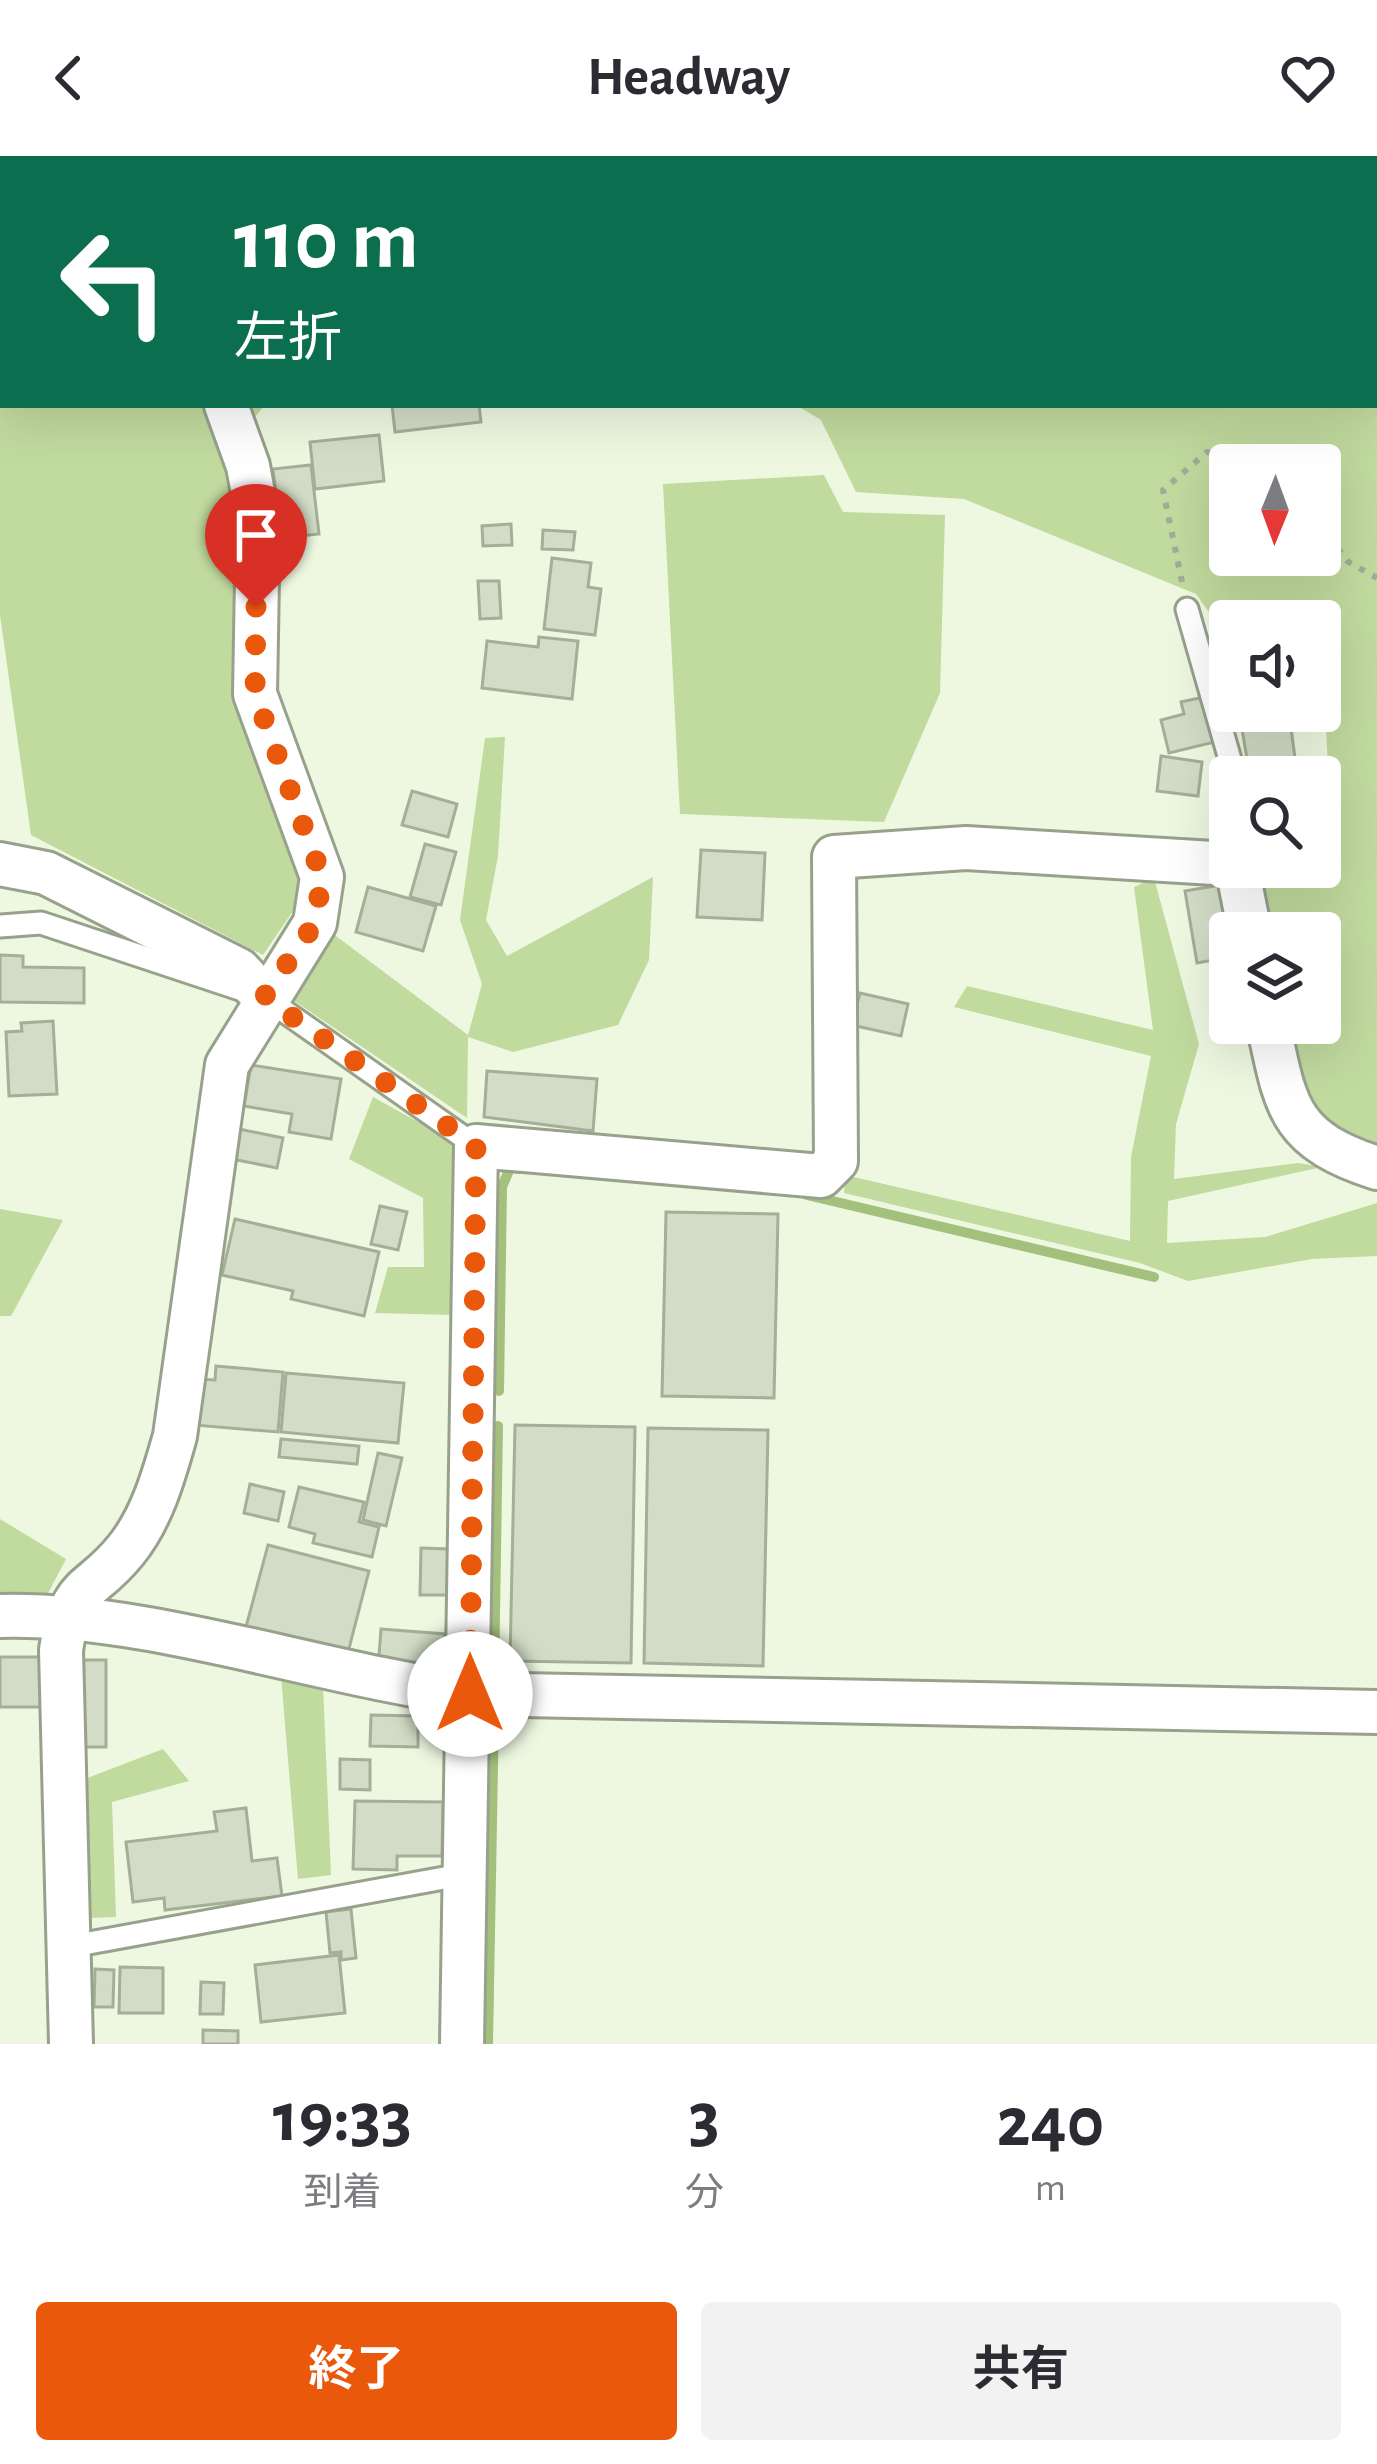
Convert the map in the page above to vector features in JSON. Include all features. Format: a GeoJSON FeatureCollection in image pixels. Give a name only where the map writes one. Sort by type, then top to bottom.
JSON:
{"type":"FeatureCollection","features":[{"type":"Feature","properties":{"kind":"street"},"geometry":{"type":"LineString","coordinates":[[70,2044],[61,1650],[67,1614],[89,1581],[125,1552],[158,1493],[175,1436],[227,1065],[264,997],[315,923],[322,877],[255,694],[258,520],[248,466],[227,408]]}},
{"type":"Feature","properties":{"kind":"street"},"geometry":{"type":"LineString","coordinates":[[463,2044],[476,1146],[821,1175],[836,1161],[834,857],[966,848],[1209,863]]}},
{"type":"Feature","properties":{"kind":"street"},"geometry":{"type":"LineString","coordinates":[[0,864],[46,873],[200,950],[239,970],[264,997]]}},
{"type":"Feature","properties":{"kind":"street"},"geometry":{"type":"LineString","coordinates":[[1272,1044],[1285,1106],[1329,1152],[1377,1168]]}},
{"type":"Feature","properties":{"kind":"street"},"geometry":{"type":"LineString","coordinates":[[0,1616],[67,1614],[385,1683],[470,1694],[1377,1712]]}},
{"type":"Feature","properties":{"kind":"lane"},"geometry":{"type":"LineString","coordinates":[[1187,609],[1228,756]]}},
{"type":"Feature","properties":{"kind":"lane"},"geometry":{"type":"LineString","coordinates":[[0,926],[40,922],[264,997],[476,1146]]}},
{"type":"Feature","properties":{"kind":"lane"},"geometry":{"type":"LineString","coordinates":[[67,1947],[466,1874]]}},
{"type":"Feature","properties":{"kind":"path"},"geometry":{"type":"LineString","coordinates":[[1187,609],[1163,490],[1209,452]]}},
{"type":"Feature","properties":{"kind":"path"},"geometry":{"type":"LineString","coordinates":[[1341,553],[1377,578]]}},
{"type":"Feature","properties":{"kind":"green space"},"geometry":{"type":"Polygon","coordinates":[[[0,408],[262,408],[226,451],[237,552],[233,669],[306,892],[263,955],[31,835],[0,615],[0,408]]]}},
{"type":"Feature","properties":{"kind":"green space"},"geometry":{"type":"Polygon","coordinates":[[[801,408],[1377,408],[1377,1151],[1354,1142],[1322,1118],[1303,1086],[1292,1044],[1341,1044],[1341,912],[1267,912],[1265,888],[1341,888],[1341,756],[1328,756],[1326,732],[1341,732],[1341,600],[1209,600],[1209,612],[1196,594],[964,499],[856,492],[821,420],[801,408]]]}},
{"type":"Feature","properties":{"kind":"green space"},"geometry":{"type":"Polygon","coordinates":[[[824,475],[843,512],[945,515],[940,693],[884,822],[680,814],[663,484],[824,475]]]}},
{"type":"Feature","properties":{"kind":"green space"},"geometry":{"type":"Polygon","coordinates":[[[505,737],[498,856],[486,920],[507,956],[653,877],[649,960],[618,1025],[513,1052],[468,1037],[467,1118],[287,996],[332,933],[468,1035],[482,984],[460,920],[485,738],[505,737]]]}},
{"type":"Feature","properties":{"kind":"green space"},"geometry":{"type":"Polygon","coordinates":[[[1154,878],[1199,1044],[1176,1124],[1174,1179],[1298,1163],[1322,1167],[1168,1201],[1167,1243],[1265,1237],[1377,1203],[1377,1256],[1312,1259],[1188,1281],[1140,1263],[844,1193],[845,1175],[1130,1241],[1131,1157],[1151,1056],[954,1007],[967,986],[1153,1030],[1134,887],[1154,878]]]}},
{"type":"Feature","properties":{"kind":"green space"},"geometry":{"type":"Polygon","coordinates":[[[373,1097],[456,1143],[454,1315],[375,1313],[388,1267],[424,1267],[423,1198],[349,1159],[373,1097]]]}},
{"type":"Feature","properties":{"kind":"green space"},"geometry":{"type":"Polygon","coordinates":[[[0,1209],[63,1220],[11,1316],[0,1316],[0,1209]]]}},
{"type":"Feature","properties":{"kind":"green space"},"geometry":{"type":"Polygon","coordinates":[[[0,1519],[66,1559],[44,1601],[0,1598],[0,1519]]]}},
{"type":"Feature","properties":{"kind":"green space"},"geometry":{"type":"Polygon","coordinates":[[[281,1676],[323,1685],[331,1875],[298,1879],[281,1676]]]}},
{"type":"Feature","properties":{"kind":"green space"},"geometry":{"type":"Polygon","coordinates":[[[163,1749],[189,1781],[112,1802],[116,1917],[90,1918],[82,1780],[163,1749]]]}},
{"type":"Feature","properties":{"kind":"building"},"geometry":{"type":"Polygon","coordinates":[[[392,408],[479,408],[481,422],[395,432],[392,408]]]}},
{"type":"Feature","properties":{"kind":"building"},"geometry":{"type":"Polygon","coordinates":[[[379,435],[384,481],[315,489],[310,442],[379,435]]]}},
{"type":"Feature","properties":{"kind":"building"},"geometry":{"type":"Polygon","coordinates":[[[311,465],[319,534],[281,538],[273,469],[311,465]]]}},
{"type":"Feature","properties":{"kind":"building"},"geometry":{"type":"Polygon","coordinates":[[[511,524],[512,545],[483,546],[482,526],[511,524]]]}},
{"type":"Feature","properties":{"kind":"building"},"geometry":{"type":"Polygon","coordinates":[[[543,530],[575,532],[573,550],[542,549],[543,530]]]}},
{"type":"Feature","properties":{"kind":"building"},"geometry":{"type":"Polygon","coordinates":[[[552,558],[591,563],[588,587],[601,589],[595,635],[544,629],[552,558]]]}},
{"type":"Feature","properties":{"kind":"building"},"geometry":{"type":"Polygon","coordinates":[[[478,581],[499,581],[501,618],[480,619],[478,581]]]}},
{"type":"Feature","properties":{"kind":"building"},"geometry":{"type":"Polygon","coordinates":[[[539,637],[578,641],[572,699],[482,688],[487,641],[538,647],[539,637]]]}},
{"type":"Feature","properties":{"kind":"building"},"geometry":{"type":"Polygon","coordinates":[[[1204,697],[1215,742],[1169,753],[1161,720],[1184,714],[1181,702],[1204,697]]]}},
{"type":"Feature","properties":{"kind":"building"},"geometry":{"type":"Polygon","coordinates":[[[1242,732],[1292,732],[1295,756],[1246,756],[1242,732]]]}},
{"type":"Feature","properties":{"kind":"building"},"geometry":{"type":"Polygon","coordinates":[[[1161,756],[1202,762],[1198,796],[1157,791],[1161,756]]]}},
{"type":"Feature","properties":{"kind":"building"},"geometry":{"type":"Polygon","coordinates":[[[412,791],[457,804],[448,837],[402,825],[412,791]]]}},
{"type":"Feature","properties":{"kind":"building"},"geometry":{"type":"Polygon","coordinates":[[[425,844],[456,852],[441,905],[410,897],[425,844]]]}},
{"type":"Feature","properties":{"kind":"building"},"geometry":{"type":"Polygon","coordinates":[[[701,850],[765,853],[762,920],[697,917],[701,850]]]}},
{"type":"Feature","properties":{"kind":"building"},"geometry":{"type":"Polygon","coordinates":[[[368,887],[436,906],[423,951],[356,932],[368,887]]]}},
{"type":"Feature","properties":{"kind":"building"},"geometry":{"type":"Polygon","coordinates":[[[1221,888],[1224,912],[1209,912],[1209,961],[1197,963],[1185,891],[1221,888]]]}},
{"type":"Feature","properties":{"kind":"building"},"geometry":{"type":"Polygon","coordinates":[[[0,955],[23,956],[23,967],[84,968],[84,1003],[0,1002],[0,955]]]}},
{"type":"Feature","properties":{"kind":"building"},"geometry":{"type":"Polygon","coordinates":[[[860,993],[908,1004],[901,1036],[852,1025],[860,993]]]}},
{"type":"Feature","properties":{"kind":"building"},"geometry":{"type":"Polygon","coordinates":[[[53,1021],[57,1094],[9,1096],[6,1032],[22,1031],[21,1023],[53,1021]]]}},
{"type":"Feature","properties":{"kind":"building"},"geometry":{"type":"Polygon","coordinates":[[[251,1065],[341,1079],[331,1139],[289,1132],[292,1114],[244,1106],[251,1065]]]}},
{"type":"Feature","properties":{"kind":"building"},"geometry":{"type":"Polygon","coordinates":[[[487,1071],[597,1079],[593,1131],[484,1117],[487,1071]]]}},
{"type":"Feature","properties":{"kind":"building"},"geometry":{"type":"Polygon","coordinates":[[[239,1129],[283,1138],[277,1168],[232,1159],[239,1129]]]}},
{"type":"Feature","properties":{"kind":"building"},"geometry":{"type":"Polygon","coordinates":[[[380,1206],[407,1212],[398,1250],[371,1244],[380,1206]]]}},
{"type":"Feature","properties":{"kind":"building"},"geometry":{"type":"Polygon","coordinates":[[[666,1212],[778,1214],[774,1398],[662,1396],[666,1212]]]}},
{"type":"Feature","properties":{"kind":"building"},"geometry":{"type":"Polygon","coordinates":[[[235,1219],[379,1252],[364,1316],[291,1299],[293,1291],[222,1275],[235,1219]]]}},
{"type":"Feature","properties":{"kind":"building"},"geometry":{"type":"Polygon","coordinates":[[[216,1366],[283,1372],[278,1432],[194,1425],[198,1379],[215,1380],[216,1366]]]}},
{"type":"Feature","properties":{"kind":"building"},"geometry":{"type":"Polygon","coordinates":[[[286,1373],[404,1383],[398,1443],[281,1432],[286,1373]]]}},
{"type":"Feature","properties":{"kind":"building"},"geometry":{"type":"Polygon","coordinates":[[[515,1425],[635,1427],[631,1663],[510,1661],[515,1425]]]}},
{"type":"Feature","properties":{"kind":"building"},"geometry":{"type":"Polygon","coordinates":[[[648,1428],[768,1430],[763,1666],[644,1663],[648,1428]]]}},
{"type":"Feature","properties":{"kind":"building"},"geometry":{"type":"Polygon","coordinates":[[[281,1439],[359,1446],[357,1464],[279,1457],[281,1439]]]}},
{"type":"Feature","properties":{"kind":"building"},"geometry":{"type":"Polygon","coordinates":[[[378,1453],[402,1458],[386,1526],[363,1520],[378,1453]]]}},
{"type":"Feature","properties":{"kind":"building"},"geometry":{"type":"Polygon","coordinates":[[[250,1484],[284,1492],[278,1521],[244,1513],[250,1484]]]}},
{"type":"Feature","properties":{"kind":"building"},"geometry":{"type":"Polygon","coordinates":[[[299,1487],[364,1502],[359,1522],[379,1527],[372,1557],[313,1543],[315,1534],[289,1527],[299,1487]]]}},
{"type":"Feature","properties":{"kind":"building"},"geometry":{"type":"Polygon","coordinates":[[[268,1545],[369,1571],[345,1664],[243,1638],[268,1545]]]}},
{"type":"Feature","properties":{"kind":"building"},"geometry":{"type":"Polygon","coordinates":[[[421,1548],[450,1549],[450,1595],[420,1595],[421,1548]]]}},
{"type":"Feature","properties":{"kind":"building"},"geometry":{"type":"Polygon","coordinates":[[[381,1629],[445,1634],[442,1673],[378,1668],[381,1629]]]}},
{"type":"Feature","properties":{"kind":"building"},"geometry":{"type":"Polygon","coordinates":[[[0,1657],[44,1657],[44,1707],[0,1707],[0,1657]]]}},
{"type":"Feature","properties":{"kind":"building"},"geometry":{"type":"Polygon","coordinates":[[[82,1660],[106,1660],[106,1747],[82,1747],[82,1660]]]}},
{"type":"Feature","properties":{"kind":"building"},"geometry":{"type":"Polygon","coordinates":[[[371,1715],[418,1716],[418,1747],[370,1746],[371,1715]]]}},
{"type":"Feature","properties":{"kind":"building"},"geometry":{"type":"Polygon","coordinates":[[[340,1759],[370,1760],[370,1790],[340,1789],[340,1759]]]}},
{"type":"Feature","properties":{"kind":"building"},"geometry":{"type":"Polygon","coordinates":[[[355,1801],[443,1802],[442,1856],[397,1856],[397,1870],[353,1869],[355,1801]]]}},
{"type":"Feature","properties":{"kind":"building"},"geometry":{"type":"Polygon","coordinates":[[[246,1808],[252,1861],[277,1858],[282,1896],[165,1910],[164,1898],[133,1902],[126,1842],[217,1831],[214,1812],[246,1808]]]}},
{"type":"Feature","properties":{"kind":"building"},"geometry":{"type":"Polygon","coordinates":[[[351,1909],[356,1958],[341,1960],[341,1952],[330,1953],[326,1912],[351,1909]]]}},
{"type":"Feature","properties":{"kind":"building"},"geometry":{"type":"Polygon","coordinates":[[[339,1955],[345,2013],[261,2022],[255,1965],[339,1955]]]}},
{"type":"Feature","properties":{"kind":"building"},"geometry":{"type":"Polygon","coordinates":[[[120,1967],[163,1968],[163,2013],[119,2013],[120,1967]]]}},
{"type":"Feature","properties":{"kind":"building"},"geometry":{"type":"Polygon","coordinates":[[[95,1969],[114,1970],[113,2007],[94,2007],[95,1969]]]}},
{"type":"Feature","properties":{"kind":"building"},"geometry":{"type":"Polygon","coordinates":[[[201,1982],[224,1983],[223,2014],[200,2014],[201,1982]]]}},
{"type":"Feature","properties":{"kind":"building"},"geometry":{"type":"Polygon","coordinates":[[[203,2030],[238,2031],[238,2044],[203,2044],[203,2030]]]}},
{"type":"Feature","properties":{"kind":"waterway"},"geometry":{"type":"LineString","coordinates":[[499,1391],[502,1187],[510,1168],[520,1169]]}},
{"type":"Feature","properties":{"kind":"waterway"},"geometry":{"type":"LineString","coordinates":[[807,1195],[1154,1277]]}},
{"type":"Feature","properties":{"kind":"waterway"},"geometry":{"type":"LineString","coordinates":[[494,1677],[498,1426]]}},
{"type":"Feature","properties":{"kind":"waterway"},"geometry":{"type":"LineString","coordinates":[[488,2044],[494,1710]]}},
{"type":"Feature","properties":{"kind":"route"},"geometry":{"type":"LineString","coordinates":[[256,607],[255,694],[322,877],[315,923],[264,997],[476,1146],[472,1172],[470,1694]]}}]}
